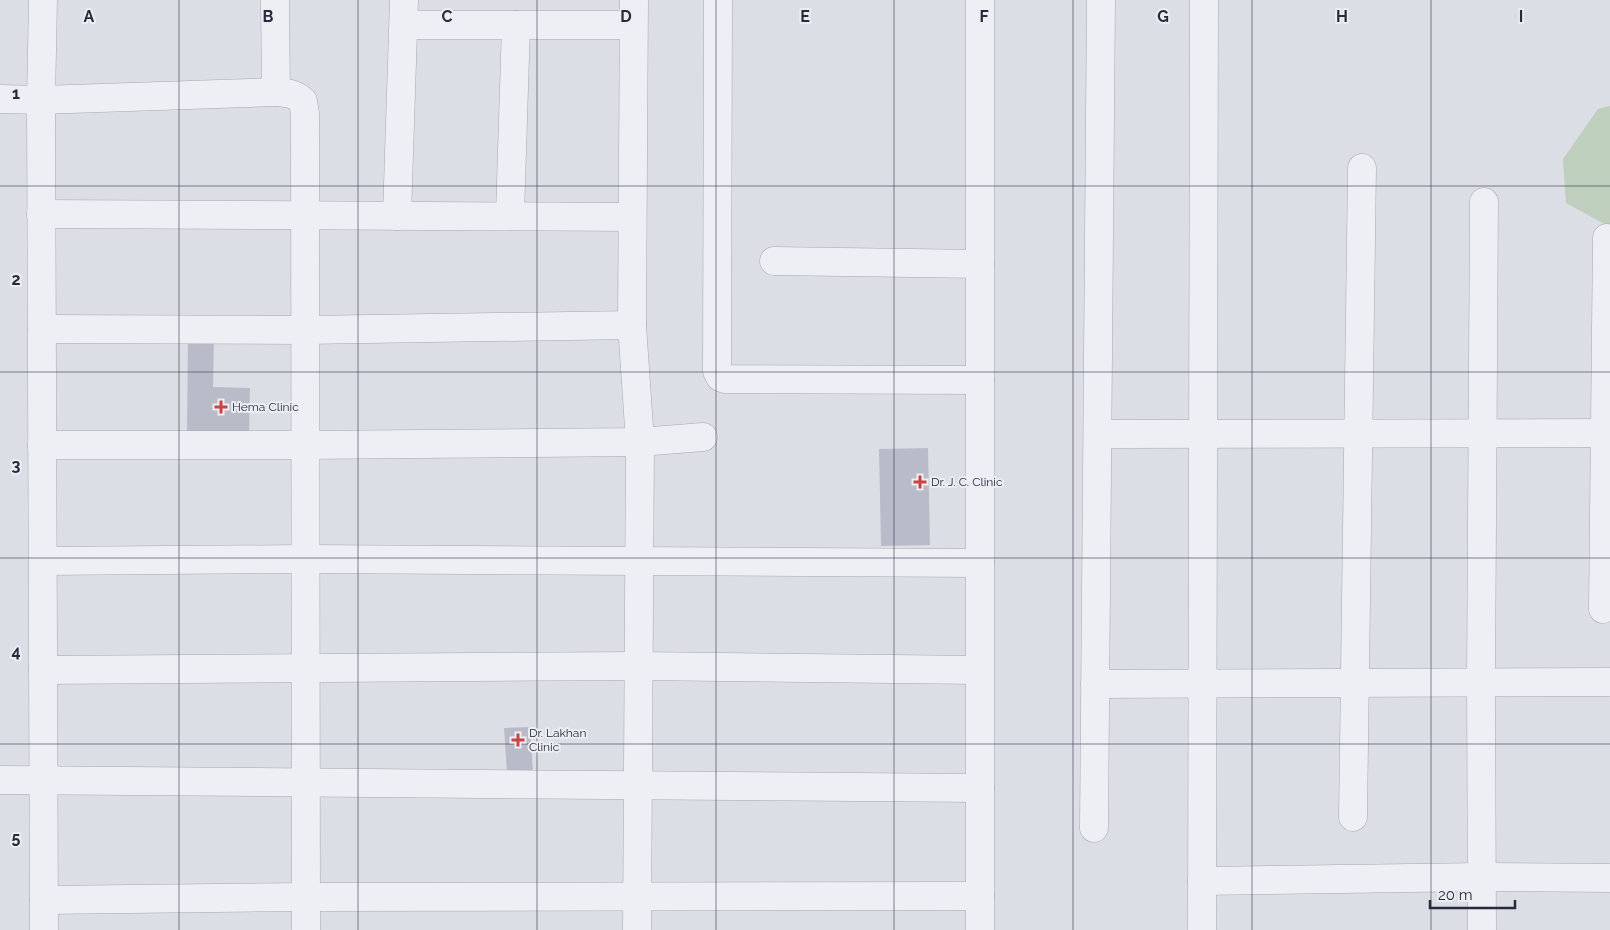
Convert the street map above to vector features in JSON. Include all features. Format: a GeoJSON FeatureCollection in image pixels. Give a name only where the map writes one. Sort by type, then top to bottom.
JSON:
{"type":"FeatureCollection","features":[{"type":"Feature","properties":{"kind":"street"},"geometry":{"type":"LineString","coordinates":[[43,0],[41,214],[44,930]]}},
{"type":"Feature","properties":{"kind":"street"},"geometry":{"type":"LineString","coordinates":[[275,0],[276,92]]}},
{"type":"Feature","properties":{"kind":"street"},"geometry":{"type":"LineString","coordinates":[[718,0],[717,371],[720,376],[725,379],[980,380]]}},
{"type":"Feature","properties":{"kind":"street"},"geometry":{"type":"LineString","coordinates":[[980,0],[980,930]]}},
{"type":"Feature","properties":{"kind":"street"},"geometry":{"type":"LineString","coordinates":[[1094,828],[1101,0]]}},
{"type":"Feature","properties":{"kind":"street"},"geometry":{"type":"LineString","coordinates":[[1202,930],[1204,0]]}},
{"type":"Feature","properties":{"kind":"street"},"geometry":{"type":"LineString","coordinates":[[398,216],[404,12],[516,25],[633,13],[632,325],[640,442],[636,930]]}},
{"type":"Feature","properties":{"kind":"street"},"geometry":{"type":"LineString","coordinates":[[510,215],[516,25]]}},
{"type":"Feature","properties":{"kind":"street"},"geometry":{"type":"LineString","coordinates":[[0,99],[41,100],[276,92],[296,95],[303,101],[305,114],[306,930]]}},
{"type":"Feature","properties":{"kind":"street"},"geometry":{"type":"LineString","coordinates":[[1353,817],[1362,168]]}},
{"type":"Feature","properties":{"kind":"street"},"geometry":{"type":"LineString","coordinates":[[1482,930],[1481,682],[1484,202]]}},
{"type":"Feature","properties":{"kind":"street"},"geometry":{"type":"LineString","coordinates":[[41,214],[632,217]]}},
{"type":"Feature","properties":{"kind":"street"},"geometry":{"type":"LineString","coordinates":[[1603,609],[1607,433],[1607,238]]}},
{"type":"Feature","properties":{"kind":"street"},"geometry":{"type":"LineString","coordinates":[[774,261],[980,264]]}},
{"type":"Feature","properties":{"kind":"street"},"geometry":{"type":"LineString","coordinates":[[42,329],[305,330],[632,325]]}},
{"type":"Feature","properties":{"kind":"street"},"geometry":{"type":"LineString","coordinates":[[1098,434],[1607,433]]}},
{"type":"Feature","properties":{"kind":"street"},"geometry":{"type":"LineString","coordinates":[[42,445],[640,442],[703,436]]}},
{"type":"Feature","properties":{"kind":"street"},"geometry":{"type":"LineString","coordinates":[[43,561],[305,559],[980,563]]}},
{"type":"Feature","properties":{"kind":"street"},"geometry":{"type":"LineString","coordinates":[[43,670],[638,666],[979,670]]}},
{"type":"Feature","properties":{"kind":"street"},"geometry":{"type":"LineString","coordinates":[[1096,684],[1610,682]]}},
{"type":"Feature","properties":{"kind":"street"},"geometry":{"type":"LineString","coordinates":[[0,780],[980,788]]}},
{"type":"Feature","properties":{"kind":"street"},"geometry":{"type":"LineString","coordinates":[[1202,881],[1482,877],[1610,878]]}},
{"type":"Feature","properties":{"kind":"street"},"geometry":{"type":"LineString","coordinates":[[44,900],[306,897],[980,896]]}},
{"type":"Feature","properties":{"kind":"green space"},"geometry":{"type":"Polygon","coordinates":[[[1610,106],[1610,227],[1566,203],[1563,159],[1598,109],[1610,106]]]}},
{"type":"Feature","properties":{"kind":"building"},"geometry":{"type":"Polygon","coordinates":[[[188,338],[214,338],[213,387],[250,388],[249,436],[187,435],[188,338]]]}},
{"type":"Feature","properties":{"kind":"building"},"geometry":{"type":"Polygon","coordinates":[[[928,448],[930,545],[881,546],[879,449],[928,448]]]}},
{"type":"Feature","properties":{"kind":"building"},"geometry":{"type":"Polygon","coordinates":[[[530,727],[533,772],[507,773],[504,728],[530,727]]]}},
{"type":"Feature","properties":{"kind":"place","name":"Hema Clinic"},"geometry":{"type":"Point","coordinates":[221,407]}},
{"type":"Feature","properties":{"kind":"place","name":"Dr. J. C. Clinic"},"geometry":{"type":"Point","coordinates":[920,482]}},
{"type":"Feature","properties":{"kind":"place","name":"Dr. Lakhan Clinic"},"geometry":{"type":"Point","coordinates":[518,740]}}]}
